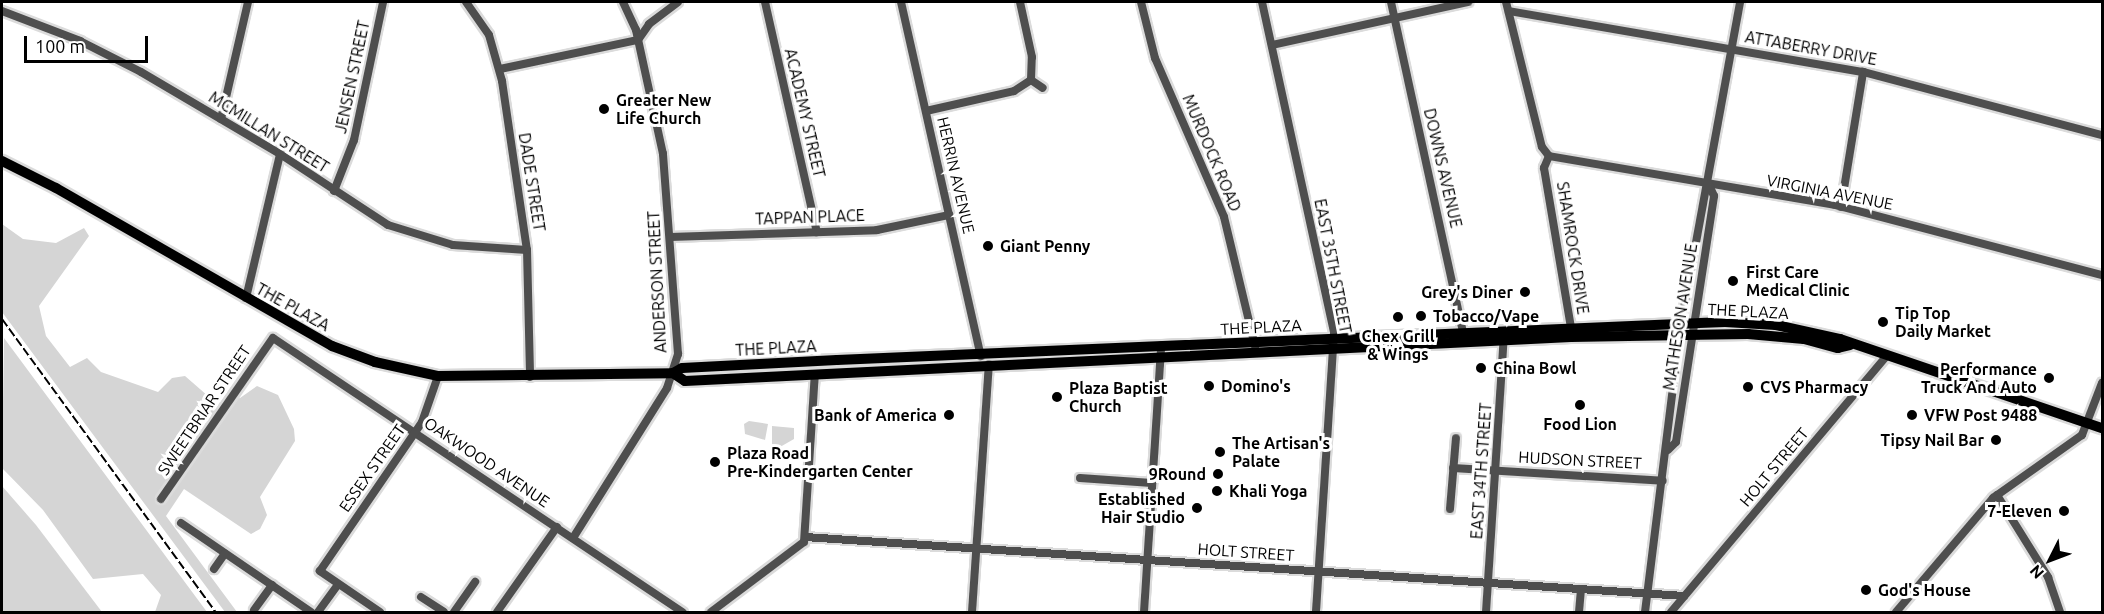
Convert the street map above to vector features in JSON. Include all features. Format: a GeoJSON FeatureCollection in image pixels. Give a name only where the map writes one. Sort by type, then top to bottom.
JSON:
{"type":"FeatureCollection","features":[{"type":"Feature","properties":{"kind":"main road","name":"THE PLAZA"},"geometry":{"type":"LineString","coordinates":[[2,161],[56,188],[332,346],[375,362],[438,376],[530,377],[673,373],[682,368],[1161,346],[1255,348]]}},
{"type":"Feature","properties":{"kind":"main road","name":"THE PLAZA"},"geometry":{"type":"LineString","coordinates":[[1504,335],[1571,328],[1693,329],[1774,335],[1839,348],[1850,345],[2103,428]]}},
{"type":"Feature","properties":{"kind":"main road","name":"THE PLAZA"},"geometry":{"type":"LineString","coordinates":[[673,373],[686,381],[1161,358],[1333,343],[1681,329]]}},
{"type":"Feature","properties":{"kind":"street"},"geometry":{"type":"LineString","coordinates":[[221,119],[248,2]]}},
{"type":"Feature","properties":{"kind":"street","name":"JENSEN STREET"},"geometry":{"type":"LineString","coordinates":[[334,191],[354,140],[383,2]]}},
{"type":"Feature","properties":{"kind":"street","name":"DADE STREET"},"geometry":{"type":"LineString","coordinates":[[466,2],[489,35],[500,69],[527,250],[530,377]]}},
{"type":"Feature","properties":{"kind":"street","name":"ANDERSON STREET"},"geometry":{"type":"LineString","coordinates":[[573,538],[673,373],[678,354],[663,154],[638,40],[623,2]]}},
{"type":"Feature","properties":{"kind":"street"},"geometry":{"type":"LineString","coordinates":[[500,69],[638,40],[649,24],[678,2]]}},
{"type":"Feature","properties":{"kind":"street","name":"ACADEMY STREET"},"geometry":{"type":"LineString","coordinates":[[765,2],[817,232]]}},
{"type":"Feature","properties":{"kind":"street","name":"HERRIN AVENUE"},"geometry":{"type":"LineString","coordinates":[[901,2],[981,356]]}},
{"type":"Feature","properties":{"kind":"street"},"geometry":{"type":"LineString","coordinates":[[1020,2],[1032,55],[1031,80]]}},
{"type":"Feature","properties":{"kind":"street","name":"MURDOCK ROAD"},"geometry":{"type":"LineString","coordinates":[[1141,2],[1155,58],[1221,209],[1255,348]]}},
{"type":"Feature","properties":{"kind":"street","name":"EAST 35TH STREET"},"geometry":{"type":"LineString","coordinates":[[1263,2],[1333,343],[1316,612]]}},
{"type":"Feature","properties":{"kind":"street","name":"DOWNS AVENUE"},"geometry":{"type":"LineString","coordinates":[[1391,2],[1464,337]]}},
{"type":"Feature","properties":{"kind":"street"},"geometry":{"type":"LineString","coordinates":[[1272,45],[1468,2]]}},
{"type":"Feature","properties":{"kind":"street","name":"SHAMROCK DRIVE"},"geometry":{"type":"LineString","coordinates":[[1506,2],[1542,147],[1549,156],[1544,168],[1571,328]]}},
{"type":"Feature","properties":{"kind":"street","name":"MATHESON AVENUE"},"geometry":{"type":"LineString","coordinates":[[1645,612],[1668,450],[1664,441],[1702,194],[1709,185],[1740,2]]}},
{"type":"Feature","properties":{"kind":"street","name":"MCMILLAN STREET"},"geometry":{"type":"LineString","coordinates":[[2,11],[104,52],[280,154],[378,221],[423,238],[467,247],[527,250]]}},
{"type":"Feature","properties":{"kind":"street","name":"ATTABERRY DRIVE"},"geometry":{"type":"LineString","coordinates":[[1509,11],[1863,72],[2103,135]]}},
{"type":"Feature","properties":{"kind":"street"},"geometry":{"type":"LineString","coordinates":[[1841,207],[1863,72]]}},
{"type":"Feature","properties":{"kind":"street"},"geometry":{"type":"LineString","coordinates":[[926,111],[1014,91],[1031,80]]}},
{"type":"Feature","properties":{"kind":"street"},"geometry":{"type":"LineString","coordinates":[[1031,80],[1043,88]]}},
{"type":"Feature","properties":{"kind":"street"},"geometry":{"type":"LineString","coordinates":[[246,298],[280,154]]}},
{"type":"Feature","properties":{"kind":"street","name":"VIRGINIA AVENUE"},"geometry":{"type":"LineString","coordinates":[[1549,156],[1841,207],[2103,275]]}},
{"type":"Feature","properties":{"kind":"street","name":"MATHESON AVENUE"},"geometry":{"type":"LineString","coordinates":[[1668,450],[1676,442],[1714,196],[1709,185]]}},
{"type":"Feature","properties":{"kind":"street","name":"TAPPAN PLACE"},"geometry":{"type":"LineString","coordinates":[[670,237],[877,230],[949,215]]}},
{"type":"Feature","properties":{"kind":"street","name":"EAST 34TH STREET"},"geometry":{"type":"LineString","coordinates":[[1486,612],[1504,335]]}},
{"type":"Feature","properties":{"kind":"street","name":"OAKWOOD AVENUE"},"geometry":{"type":"LineString","coordinates":[[273,338],[683,612]]}},
{"type":"Feature","properties":{"kind":"street","name":"SWEETBRIAR STREET"},"geometry":{"type":"LineString","coordinates":[[161,499],[273,338]]}},
{"type":"Feature","properties":{"kind":"street"},"geometry":{"type":"LineString","coordinates":[[1144,612],[1161,346]]}},
{"type":"Feature","properties":{"kind":"street","name":"HOLT STREET"},"geometry":{"type":"LineString","coordinates":[[1671,612],[1886,357]]}},
{"type":"Feature","properties":{"kind":"street"},"geometry":{"type":"LineString","coordinates":[[972,612],[989,365]]}},
{"type":"Feature","properties":{"kind":"street"},"geometry":{"type":"LineString","coordinates":[[711,612],[798,548],[805,537],[815,374]]}},
{"type":"Feature","properties":{"kind":"street","name":"ESSEX STREET"},"geometry":{"type":"LineString","coordinates":[[338,584],[320,571],[424,418],[438,376]]}},
{"type":"Feature","properties":{"kind":"street"},"geometry":{"type":"LineString","coordinates":[[1896,612],[1997,495],[2075,441],[2088,423],[2103,382]]}},
{"type":"Feature","properties":{"kind":"street"},"geometry":{"type":"LineString","coordinates":[[1450,509],[1456,438]]}},
{"type":"Feature","properties":{"kind":"street","name":"HUDSON STREET"},"geometry":{"type":"LineString","coordinates":[[1453,468],[1663,481]]}},
{"type":"Feature","properties":{"kind":"street"},"geometry":{"type":"LineString","coordinates":[[1080,478],[1152,483]]}},
{"type":"Feature","properties":{"kind":"street"},"geometry":{"type":"LineString","coordinates":[[1997,495],[2048,577],[2060,612]]}},
{"type":"Feature","properties":{"kind":"street"},"geometry":{"type":"LineString","coordinates":[[181,523],[311,612]]}},
{"type":"Feature","properties":{"kind":"street"},"geometry":{"type":"LineString","coordinates":[[497,612],[557,527]]}},
{"type":"Feature","properties":{"kind":"street","name":"HOLT STREET"},"geometry":{"type":"LineString","coordinates":[[805,537],[1684,596]]}},
{"type":"Feature","properties":{"kind":"street"},"geometry":{"type":"LineString","coordinates":[[214,569],[225,553]]}},
{"type":"Feature","properties":{"kind":"street"},"geometry":{"type":"LineString","coordinates":[[454,612],[475,582]]}},
{"type":"Feature","properties":{"kind":"street"},"geometry":{"type":"LineString","coordinates":[[318,612],[338,584],[380,612]]}},
{"type":"Feature","properties":{"kind":"street"},"geometry":{"type":"LineString","coordinates":[[254,610],[272,585]]}},
{"type":"Feature","properties":{"kind":"street"},"geometry":{"type":"LineString","coordinates":[[1579,612],[1581,589]]}},
{"type":"Feature","properties":{"kind":"street"},"geometry":{"type":"LineString","coordinates":[[421,597],[444,612]]}},
{"type":"Feature","properties":{"kind":"shaded area"},"geometry":{"type":"Polygon","coordinates":[[[2,224],[23,239],[56,243],[84,228],[89,236],[39,306],[46,336],[70,367],[87,358],[101,372],[158,392],[172,378],[185,376],[216,403],[240,398],[257,386],[278,395],[294,429],[295,441],[260,497],[267,515],[260,529],[251,534],[184,489],[166,516],[237,612],[225,612],[2,312],[2,224]]]}},
{"type":"Feature","properties":{"kind":"shaded area"},"geometry":{"type":"Polygon","coordinates":[[[4,338],[207,612],[155,612],[161,595],[143,574],[93,579],[43,510],[2,468],[4,338]]]}},
{"type":"Feature","properties":{"kind":"shaded area"},"geometry":{"type":"Polygon","coordinates":[[[749,421],[768,424],[765,440],[745,434],[744,424],[749,421]]]}},
{"type":"Feature","properties":{"kind":"shaded area"},"geometry":{"type":"Polygon","coordinates":[[[772,426],[794,428],[794,439],[780,447],[772,444],[772,426]]]}},
{"type":"Feature","properties":{"kind":"shaded area"},"geometry":{"type":"Polygon","coordinates":[[[2,486],[36,525],[102,612],[2,612],[2,486]]]}},
{"type":"Feature","properties":{"kind":"railway"},"geometry":{"type":"LineString","coordinates":[[2,319],[216,612]]}},
{"type":"Feature","properties":{"kind":"place","name":"Greater New Life Church"},"geometry":{"type":"Point","coordinates":[604,109]}},
{"type":"Feature","properties":{"kind":"place","name":"Giant Penny"},"geometry":{"type":"Point","coordinates":[988,246]}},
{"type":"Feature","properties":{"kind":"place","name":"First Care Medical Clinic"},"geometry":{"type":"Point","coordinates":[1733,281]}},
{"type":"Feature","properties":{"kind":"place","name":"Grey's Diner"},"geometry":{"type":"Point","coordinates":[1525,292]}},
{"type":"Feature","properties":{"kind":"place","name":"Tobacco/Vape"},"geometry":{"type":"Point","coordinates":[1421,316]}},
{"type":"Feature","properties":{"kind":"place","name":"Chex Grill & Wings"},"geometry":{"type":"Point","coordinates":[1398,317]}},
{"type":"Feature","properties":{"kind":"place","name":"Tip Top Daily Market"},"geometry":{"type":"Point","coordinates":[1883,322]}},
{"type":"Feature","properties":{"kind":"place","name":"China Bowl"},"geometry":{"type":"Point","coordinates":[1481,368]}},
{"type":"Feature","properties":{"kind":"place","name":"Performance Truck And Auto"},"geometry":{"type":"Point","coordinates":[2049,378]}},
{"type":"Feature","properties":{"kind":"place","name":"Domino's"},"geometry":{"type":"Point","coordinates":[1209,386]}},
{"type":"Feature","properties":{"kind":"place","name":"CVS Pharmacy"},"geometry":{"type":"Point","coordinates":[1748,387]}},
{"type":"Feature","properties":{"kind":"place","name":"Plaza Baptist Church"},"geometry":{"type":"Point","coordinates":[1057,397]}},
{"type":"Feature","properties":{"kind":"place","name":"Food Lion"},"geometry":{"type":"Point","coordinates":[1580,405]}},
{"type":"Feature","properties":{"kind":"place","name":"Bank of America"},"geometry":{"type":"Point","coordinates":[949,415]}},
{"type":"Feature","properties":{"kind":"place","name":"VFW Post 9488"},"geometry":{"type":"Point","coordinates":[1912,415]}},
{"type":"Feature","properties":{"kind":"place","name":"Tipsy Nail Bar"},"geometry":{"type":"Point","coordinates":[1996,440]}},
{"type":"Feature","properties":{"kind":"place","name":"The Artisan's Palate"},"geometry":{"type":"Point","coordinates":[1220,452]}},
{"type":"Feature","properties":{"kind":"place","name":"Plaza Road Pre-Kindergarten Center"},"geometry":{"type":"Point","coordinates":[715,462]}},
{"type":"Feature","properties":{"kind":"place","name":"9Round"},"geometry":{"type":"Point","coordinates":[1218,474]}},
{"type":"Feature","properties":{"kind":"place","name":"Khali Yoga"},"geometry":{"type":"Point","coordinates":[1217,491]}},
{"type":"Feature","properties":{"kind":"place","name":"Established Hair Studio"},"geometry":{"type":"Point","coordinates":[1197,508]}},
{"type":"Feature","properties":{"kind":"place","name":"7-Eleven"},"geometry":{"type":"Point","coordinates":[2064,511]}},
{"type":"Feature","properties":{"kind":"place","name":"God's House"},"geometry":{"type":"Point","coordinates":[1866,590]}}]}
